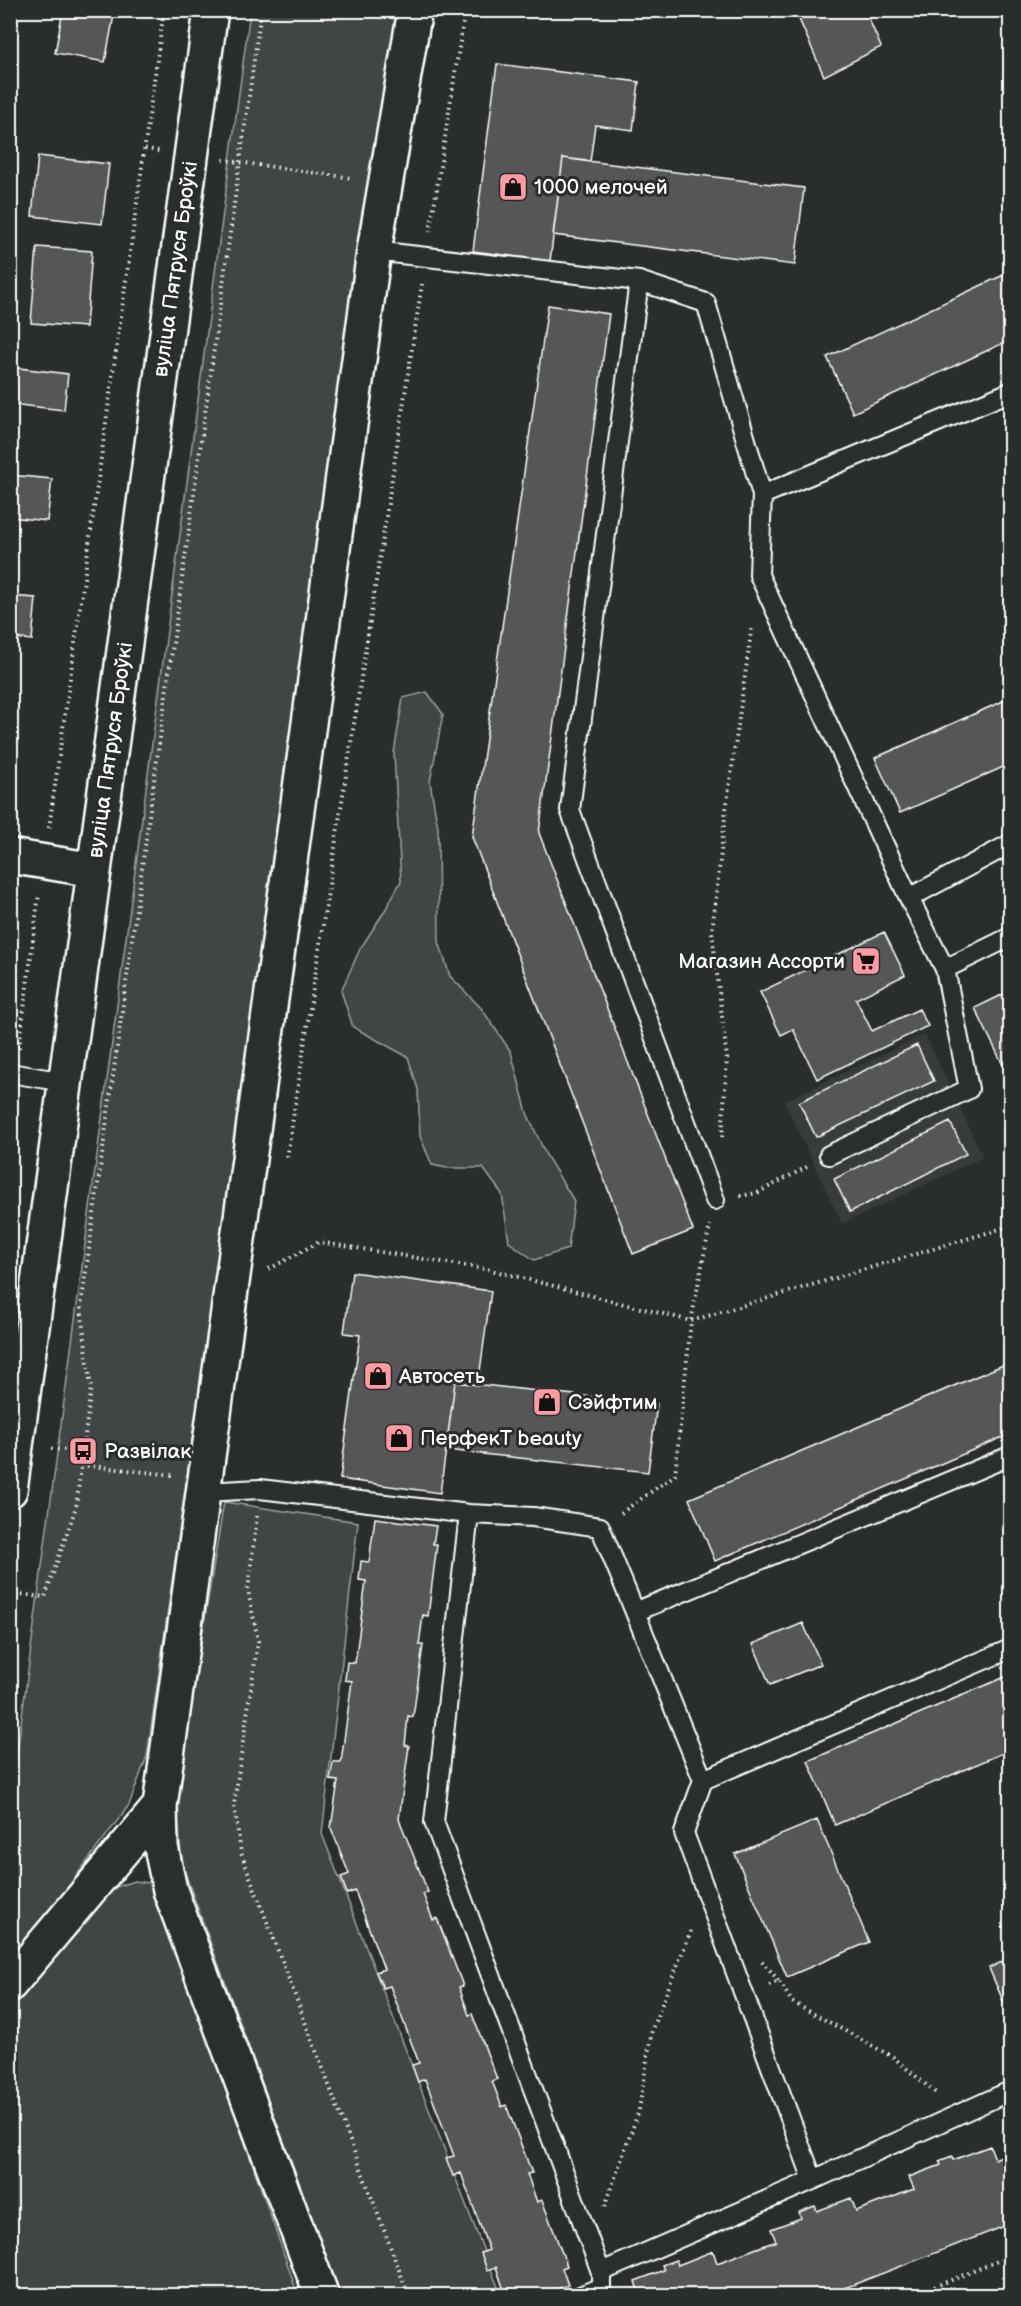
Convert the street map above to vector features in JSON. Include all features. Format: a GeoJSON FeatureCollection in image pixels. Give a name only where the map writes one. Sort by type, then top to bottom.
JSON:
{"type":"FeatureCollection","features":[{"type":"Feature","properties":{"kind":"street","name":"вуліца Пятруся Броўкі"},"geometry":{"type":"LineString","coordinates":[[10,1490],[21,1335],[65,1082],[211,10]]}},
{"type":"Feature","properties":{"kind":"street"},"geometry":{"type":"LineString","coordinates":[[322,2295],[170,1890],[161,1847],[160,1806],[374,251],[415,10]]}},
{"type":"Feature","properties":{"kind":"street"},"geometry":{"type":"LineString","coordinates":[[10,856],[94,870]]}},
{"type":"Feature","properties":{"kind":"street"},"geometry":{"type":"LineString","coordinates":[[10,1984],[160,1806]]}},
{"type":"Feature","properties":{"kind":"lane"},"geometry":{"type":"LineString","coordinates":[[374,251],[639,282],[706,303],[762,495],[759,575],[909,898],[945,969],[969,1089],[829,1155]]}},
{"type":"Feature","properties":{"kind":"lane"},"geometry":{"type":"LineString","coordinates":[[639,282],[570,810],[715,1200]]}},
{"type":"Feature","properties":{"kind":"lane"},"geometry":{"type":"LineString","coordinates":[[762,495],[1011,392]]}},
{"type":"Feature","properties":{"kind":"lane"},"geometry":{"type":"LineString","coordinates":[[909,898],[1011,844]]}},
{"type":"Feature","properties":{"kind":"lane"},"geometry":{"type":"LineString","coordinates":[[945,969],[1011,937]]}},
{"type":"Feature","properties":{"kind":"lane"},"geometry":{"type":"LineString","coordinates":[[13,1074],[65,1082]]}},
{"type":"Feature","properties":{"kind":"lane"},"geometry":{"type":"LineString","coordinates":[[635,1612],[1011,1456]]}},
{"type":"Feature","properties":{"kind":"lane"},"geometry":{"type":"LineString","coordinates":[[205,1485],[260,1489],[469,1514],[533,1517],[600,1527],[704,1780],[684,1833],[813,2180]]}},
{"type":"Feature","properties":{"kind":"lane"},"geometry":{"type":"LineString","coordinates":[[469,1514],[434,1822],[590,2247],[602,2272],[601,2287],[580,2295]]}},
{"type":"Feature","properties":{"kind":"lane"},"geometry":{"type":"LineString","coordinates":[[704,1780],[1011,1649]]}},
{"type":"Feature","properties":{"kind":"lane"},"geometry":{"type":"LineString","coordinates":[[602,2272],[1011,2091]]}},
{"type":"Feature","properties":{"kind":"path"},"geometry":{"type":"LineString","coordinates":[[10,1117],[13,1074],[164,10]]}},
{"type":"Feature","properties":{"kind":"path"},"geometry":{"type":"LineString","coordinates":[[10,1593],[45,1597],[76,1507],[91,1388],[81,1307],[261,10]]}},
{"type":"Feature","properties":{"kind":"path"},"geometry":{"type":"LineString","coordinates":[[286,1163],[465,10]]}},
{"type":"Feature","properties":{"kind":"path"},"geometry":{"type":"LineString","coordinates":[[145,149],[386,182]]}},
{"type":"Feature","properties":{"kind":"path"},"geometry":{"type":"LineString","coordinates":[[722,1141],[727,1058],[712,932],[725,817],[759,575]]}},
{"type":"Feature","properties":{"kind":"path"},"geometry":{"type":"LineString","coordinates":[[600,1527],[675,1476],[691,1321],[715,1200],[757,1193],[829,1155]]}},
{"type":"Feature","properties":{"kind":"path"},"geometry":{"type":"LineString","coordinates":[[269,1269],[319,1242],[491,1270],[691,1321],[1011,1226]]}},
{"type":"Feature","properties":{"kind":"path"},"geometry":{"type":"LineString","coordinates":[[268,1281],[271,1257]]}},
{"type":"Feature","properties":{"kind":"path"},"geometry":{"type":"LineString","coordinates":[[81,1466],[205,1485]]}},
{"type":"Feature","properties":{"kind":"path"},"geometry":{"type":"LineString","coordinates":[[260,1489],[248,1590],[258,1641],[234,1804],[241,1853],[409,2295]]}},
{"type":"Feature","properties":{"kind":"path"},"geometry":{"type":"LineString","coordinates":[[590,2247],[639,2110],[652,2030],[705,1894]]}},
{"type":"Feature","properties":{"kind":"path"},"geometry":{"type":"LineString","coordinates":[[743,1996],[779,1981],[792,2002],[894,2057],[960,2114]]}},
{"type":"Feature","properties":{"kind":"path"},"geometry":{"type":"LineString","coordinates":[[912,2295],[1011,2256]]}},
{"type":"Feature","properties":{"kind":"shaded area"},"geometry":{"type":"Polygon","coordinates":[[[250,11],[397,11],[147,1756],[129,1805],[11,1964],[11,1798],[250,11]]]}},
{"type":"Feature","properties":{"kind":"shaded area"},"geometry":{"type":"Polygon","coordinates":[[[427,692],[443,714],[430,782],[438,828],[439,942],[450,976],[482,1009],[511,1052],[527,1113],[546,1155],[574,1201],[568,1249],[534,1260],[509,1242],[502,1194],[483,1168],[447,1168],[432,1165],[420,1136],[418,1089],[408,1057],[353,1027],[341,991],[360,949],[401,881],[394,753],[403,698],[427,692]]]}},
{"type":"Feature","properties":{"kind":"shaded area"},"geometry":{"type":"Polygon","coordinates":[[[925,1034],[983,1157],[842,1224],[784,1101],[925,1034]]]}},
{"type":"Feature","properties":{"kind":"shaded area"},"geometry":{"type":"Polygon","coordinates":[[[224,1502],[358,1522],[322,1834],[501,2295],[340,2295],[182,1865],[176,1795],[224,1502]]]}},
{"type":"Feature","properties":{"kind":"shaded area"},"geometry":{"type":"Polygon","coordinates":[[[134,1881],[150,1883],[160,1898],[298,2295],[11,2296],[11,2004],[55,1949],[116,1887],[134,1881]]]}},
{"type":"Feature","properties":{"kind":"building"},"geometry":{"type":"Polygon","coordinates":[[[63,10],[115,10],[105,62],[55,53],[63,10]]]}},
{"type":"Feature","properties":{"kind":"building"},"geometry":{"type":"Polygon","coordinates":[[[795,10],[865,10],[881,47],[824,76],[795,10]]]}},
{"type":"Feature","properties":{"kind":"building"},"geometry":{"type":"Polygon","coordinates":[[[497,64],[639,82],[633,130],[595,125],[590,162],[563,158],[550,261],[473,251],[497,64]]]}},
{"type":"Feature","properties":{"kind":"building"},"geometry":{"type":"Polygon","coordinates":[[[38,156],[109,164],[102,224],[32,216],[38,156]]]}},
{"type":"Feature","properties":{"kind":"building"},"geometry":{"type":"Polygon","coordinates":[[[563,158],[804,188],[795,265],[553,235],[563,158]]]}},
{"type":"Feature","properties":{"kind":"building"},"geometry":{"type":"Polygon","coordinates":[[[37,247],[92,251],[86,327],[31,323],[37,247]]]}},
{"type":"Feature","properties":{"kind":"building"},"geometry":{"type":"Polygon","coordinates":[[[1010,272],[1010,340],[853,413],[827,357],[1010,272]]]}},
{"type":"Feature","properties":{"kind":"building"},"geometry":{"type":"Polygon","coordinates":[[[548,305],[609,314],[539,833],[693,1230],[633,1254],[472,837],[548,305]]]}},
{"type":"Feature","properties":{"kind":"building"},"geometry":{"type":"Polygon","coordinates":[[[11,367],[68,374],[64,410],[10,404],[11,367]]]}},
{"type":"Feature","properties":{"kind":"building"},"geometry":{"type":"Polygon","coordinates":[[[10,475],[52,479],[47,521],[10,517],[10,475]]]}},
{"type":"Feature","properties":{"kind":"building"},"geometry":{"type":"Polygon","coordinates":[[[10,596],[36,598],[32,640],[13,638],[11,656],[10,596]]]}},
{"type":"Feature","properties":{"kind":"building"},"geometry":{"type":"Polygon","coordinates":[[[1010,698],[1010,764],[900,813],[875,758],[1010,698]]]}},
{"type":"Feature","properties":{"kind":"building"},"geometry":{"type":"Polygon","coordinates":[[[884,932],[905,975],[856,999],[872,1031],[919,1009],[928,1026],[817,1079],[793,1029],[781,1035],[760,992],[884,932]]]}},
{"type":"Feature","properties":{"kind":"building"},"geometry":{"type":"Polygon","coordinates":[[[1010,991],[1010,1066],[1005,1069],[975,1008],[1010,991]]]}},
{"type":"Feature","properties":{"kind":"building"},"geometry":{"type":"Polygon","coordinates":[[[917,1045],[934,1081],[816,1137],[799,1102],[917,1045]]]}},
{"type":"Feature","properties":{"kind":"building"},"geometry":{"type":"Polygon","coordinates":[[[950,1122],[966,1154],[850,1212],[834,1179],[950,1122]]]}},
{"type":"Feature","properties":{"kind":"building"},"geometry":{"type":"Polygon","coordinates":[[[352,1272],[491,1291],[478,1385],[455,1382],[440,1493],[340,1479],[360,1335],[344,1333],[352,1272]]]}},
{"type":"Feature","properties":{"kind":"building"},"geometry":{"type":"Polygon","coordinates":[[[1010,1362],[1010,1434],[715,1561],[689,1499],[1010,1362]]]}},
{"type":"Feature","properties":{"kind":"building"},"geometry":{"type":"Polygon","coordinates":[[[455,1382],[657,1404],[648,1472],[446,1450],[455,1382]]]}},
{"type":"Feature","properties":{"kind":"building"},"geometry":{"type":"Polygon","coordinates":[[[375,1518],[436,1526],[433,1544],[437,1544],[428,1616],[423,1615],[419,1645],[423,1645],[413,1717],[408,1716],[405,1745],[409,1746],[399,1819],[428,1892],[423,1894],[433,1920],[437,1918],[463,1986],[459,1987],[469,2015],[472,2014],[497,2079],[492,2081],[502,2107],[506,2105],[532,2173],[527,2174],[537,2202],[542,2200],[567,2266],[562,2268],[568,2285],[539,2296],[506,2296],[496,2267],[487,2270],[481,2253],[489,2250],[461,2173],[453,2176],[446,2158],[454,2156],[425,2079],[418,2082],[412,2065],[419,2063],[390,1986],[383,1988],[376,1972],[384,1969],[355,1891],[347,1894],[341,1877],[349,1874],[331,1828],[338,1781],[330,1780],[333,1762],[341,1762],[352,1681],[345,1680],[347,1662],[355,1663],[366,1581],[359,1580],[361,1561],[369,1562],[375,1518]]]}},
{"type":"Feature","properties":{"kind":"building"},"geometry":{"type":"Polygon","coordinates":[[[803,1623],[821,1664],[770,1685],[753,1644],[803,1623]]]}},
{"type":"Feature","properties":{"kind":"building"},"geometry":{"type":"Polygon","coordinates":[[[1010,1675],[1010,1750],[835,1825],[808,1761],[1010,1675]]]}},
{"type":"Feature","properties":{"kind":"building"},"geometry":{"type":"Polygon","coordinates":[[[817,1820],[869,1942],[787,1977],[735,1854],[817,1820]]]}},
{"type":"Feature","properties":{"kind":"building"},"geometry":{"type":"Polygon","coordinates":[[[1010,1958],[1010,2017],[989,1968],[1010,1958]]]}},
{"type":"Feature","properties":{"kind":"building"},"geometry":{"type":"Polygon","coordinates":[[[990,2146],[995,2159],[1010,2152],[1010,2224],[824,2296],[635,2296],[639,2294],[635,2281],[664,2270],[662,2265],[676,2260],[678,2265],[713,2251],[717,2263],[776,2241],[771,2229],[801,2218],[799,2212],[815,2206],[817,2211],[851,2198],[856,2211],[914,2189],[909,2177],[941,2165],[939,2161],[952,2156],[953,2160],[990,2146]]]}},
{"type":"Feature","properties":{"kind":"place","name":"1000 мелочей"},"geometry":{"type":"Point","coordinates":[513,187]}},
{"type":"Feature","properties":{"kind":"place","name":"Магазин Ассорти"},"geometry":{"type":"Point","coordinates":[866,961]}},
{"type":"Feature","properties":{"kind":"place","name":"Автосеть"},"geometry":{"type":"Point","coordinates":[378,1376]}},
{"type":"Feature","properties":{"kind":"place","name":"Сэйфтим"},"geometry":{"type":"Point","coordinates":[547,1402]}},
{"type":"Feature","properties":{"kind":"place","name":"ПерфекТ beauty"},"geometry":{"type":"Point","coordinates":[399,1438]}},
{"type":"Feature","properties":{"kind":"place","name":"Развілак"},"geometry":{"type":"Point","coordinates":[83,1451]}}]}
